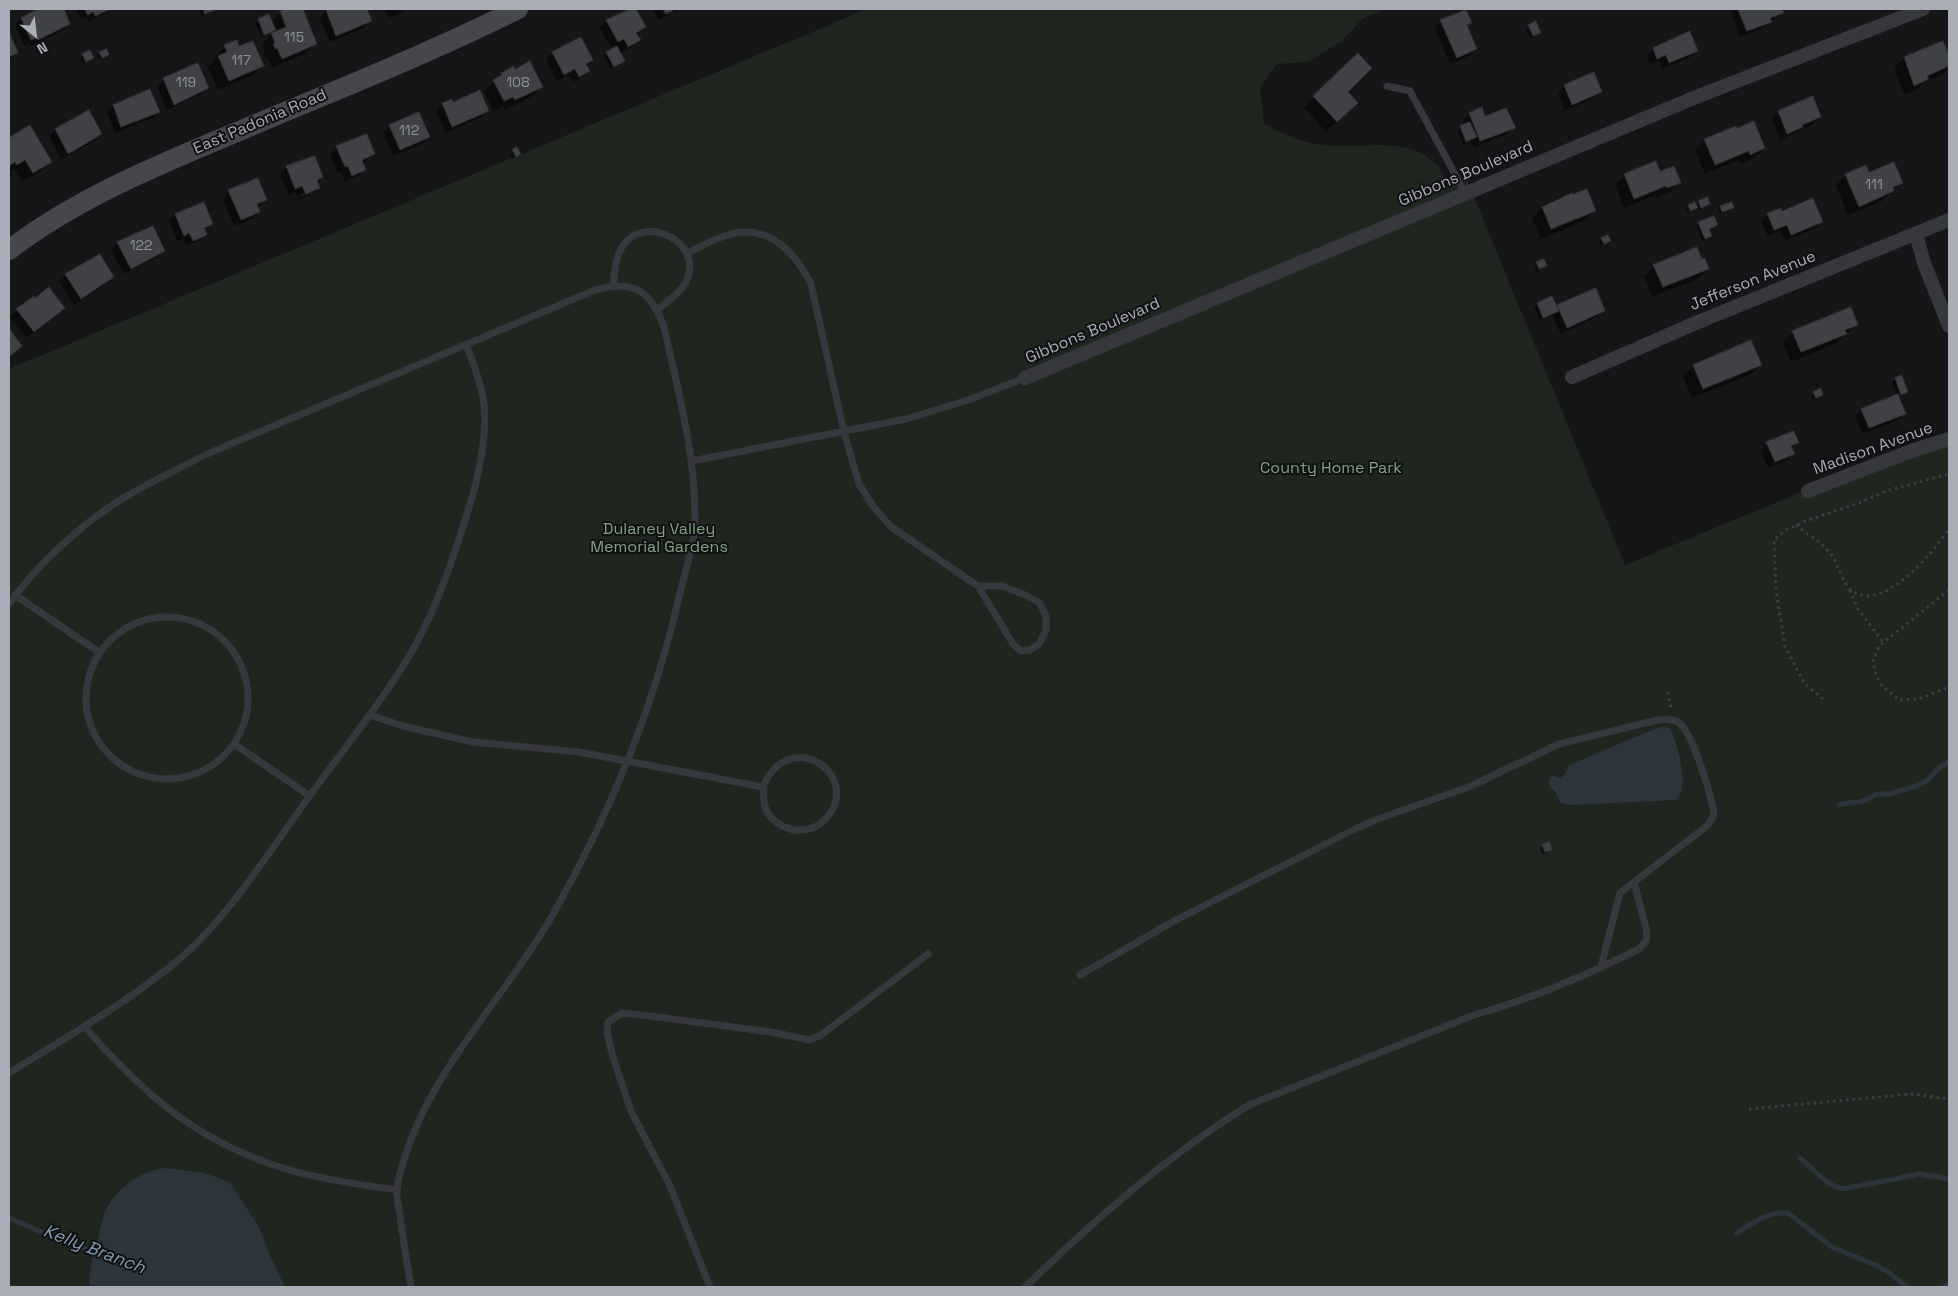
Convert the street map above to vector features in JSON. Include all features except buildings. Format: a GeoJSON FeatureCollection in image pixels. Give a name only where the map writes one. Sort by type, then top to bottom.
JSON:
{"type":"FeatureCollection","features":[{"type":"Feature","properties":{"kind":"street","name":"East Padonia Road"},"geometry":{"type":"LineString","coordinates":[[9,250],[56,218],[113,186],[165,162],[423,53],[518,9]]}},
{"type":"Feature","properties":{"kind":"street","name":"Gibbons Boulevard"},"geometry":{"type":"LineString","coordinates":[[1025,378],[1696,98],[1923,9]]}},
{"type":"Feature","properties":{"kind":"street","name":"Jefferson Avenue"},"geometry":{"type":"LineString","coordinates":[[1572,377],[1698,322],[1949,220]]}},
{"type":"Feature","properties":{"kind":"street"},"geometry":{"type":"LineString","coordinates":[[1916,234],[1924,263],[1949,326]]}},
{"type":"Feature","properties":{"kind":"street","name":"Madison Avenue"},"geometry":{"type":"LineString","coordinates":[[1808,491],[1949,439]]}},
{"type":"Feature","properties":{"kind":"lane"},"geometry":{"type":"LineString","coordinates":[[1387,86],[1410,91],[1465,193]]}},
{"type":"Feature","properties":{"kind":"lane"},"geometry":{"type":"LineString","coordinates":[[613,285],[616,260],[622,246],[636,234],[651,232],[665,234],[676,240],[687,253],[689,267],[686,282],[675,295],[658,309]]}},
{"type":"Feature","properties":{"kind":"lane"},"geometry":{"type":"LineString","coordinates":[[687,253],[725,237],[744,232],[761,234],[777,242],[796,258],[811,284],[844,432],[859,484],[872,506],[890,526],[978,586],[1013,644],[1021,651],[1030,650],[1039,644],[1046,630],[1046,616],[1040,603],[1024,594],[1002,586],[978,586]]}},
{"type":"Feature","properties":{"kind":"lane"},"geometry":{"type":"LineString","coordinates":[[9,604],[53,554],[85,526],[119,501],[158,478],[207,454],[596,290],[613,285],[634,288],[650,297],[658,309],[664,327],[692,462],[695,520],[688,561],[672,629],[652,697],[627,760],[587,848],[552,915],[528,955],[448,1068],[411,1137],[397,1190],[411,1287]]}},
{"type":"Feature","properties":{"kind":"lane"},"geometry":{"type":"LineString","coordinates":[[9,1073],[151,981],[185,954],[214,923],[252,877],[370,715],[406,662],[432,611],[456,550],[477,482],[484,434],[484,399],[466,346]]}},
{"type":"Feature","properties":{"kind":"lane"},"geometry":{"type":"LineString","coordinates":[[692,462],[906,419],[968,400],[1025,378]]}},
{"type":"Feature","properties":{"kind":"lane"},"geometry":{"type":"LineString","coordinates":[[15,595],[100,654]]}},
{"type":"Feature","properties":{"kind":"lane"},"geometry":{"type":"LineString","coordinates":[[158,618],[177,618],[196,622],[211,630],[226,642],[238,659],[246,679],[248,706],[243,726],[234,744],[217,762],[197,773],[180,778],[161,779],[142,775],[125,768],[109,755],[96,738],[88,718],[86,695],[90,673],[100,654],[117,635],[137,623],[158,618]]}},
{"type":"Feature","properties":{"kind":"lane"},"geometry":{"type":"LineString","coordinates":[[370,715],[403,726],[472,742],[579,752],[764,786]]}},
{"type":"Feature","properties":{"kind":"lane"},"geometry":{"type":"LineString","coordinates":[[1080,975],[1174,921],[1378,819],[1471,786],[1559,744],[1658,720],[1674,719],[1688,733],[1710,793],[1714,816],[1700,832],[1620,893],[1601,966]]}},
{"type":"Feature","properties":{"kind":"lane"},"geometry":{"type":"LineString","coordinates":[[234,744],[310,796]]}},
{"type":"Feature","properties":{"kind":"lane"},"geometry":{"type":"LineString","coordinates":[[807,758],[817,761],[831,775],[835,785],[836,798],[828,818],[816,826],[796,831],[776,822],[768,813],[764,802],[764,786],[769,774],[778,764],[787,759],[807,758]]}},
{"type":"Feature","properties":{"kind":"lane"},"geometry":{"type":"LineString","coordinates":[[1025,1287],[1120,1199],[1216,1126],[1249,1105],[1474,1015],[1504,1006],[1555,986],[1639,949],[1646,941],[1647,932],[1634,882]]}},
{"type":"Feature","properties":{"kind":"lane"},"geometry":{"type":"LineString","coordinates":[[710,1287],[670,1186],[630,1111],[612,1054],[607,1032],[608,1022],[622,1013],[642,1014],[762,1031],[810,1040],[821,1035],[928,954]]}},
{"type":"Feature","properties":{"kind":"lane"},"geometry":{"type":"LineString","coordinates":[[84,1026],[142,1088],[176,1115],[210,1137],[249,1156],[293,1171],[342,1182],[397,1190]]}},
{"type":"Feature","properties":{"kind":"path"},"geometry":{"type":"LineString","coordinates":[[1822,699],[1804,683],[1785,646],[1776,591],[1774,540],[1786,530],[1886,491],[1949,474]]}},
{"type":"Feature","properties":{"kind":"path"},"geometry":{"type":"LineString","coordinates":[[1796,526],[1832,555],[1858,609],[1883,642]]}},
{"type":"Feature","properties":{"kind":"path"},"geometry":{"type":"LineString","coordinates":[[1850,590],[1862,596],[1880,593],[1898,585],[1938,546],[1949,528]]}},
{"type":"Feature","properties":{"kind":"path"},"geometry":{"type":"LineString","coordinates":[[1949,590],[1883,642],[1879,646],[1873,661],[1876,675],[1883,687],[1899,700],[1919,699],[1949,687]]}},
{"type":"Feature","properties":{"kind":"path"},"geometry":{"type":"LineString","coordinates":[[1668,692],[1674,719]]}},
{"type":"Feature","properties":{"kind":"path"},"geometry":{"type":"LineString","coordinates":[[1750,1109],[1912,1094],[1949,1099]]}},
{"type":"Feature","properties":{"kind":"green space"},"geometry":{"type":"Polygon","coordinates":[[[867,9],[1385,9],[1363,18],[1343,40],[1309,62],[1277,64],[1260,88],[1264,123],[1293,138],[1317,144],[1340,146],[1386,145],[1415,150],[1428,157],[1439,167],[1446,185],[1466,177],[1625,565],[1949,431],[1949,1287],[9,1287],[9,369],[867,9]]]}},
{"type":"Feature","properties":{"kind":"shaded area"},"geometry":{"type":"Polygon","coordinates":[[[1662,726],[1670,728],[1679,754],[1683,776],[1680,794],[1676,800],[1572,805],[1561,803],[1555,791],[1549,786],[1549,780],[1552,776],[1561,778],[1566,773],[1569,765],[1662,726]]]}},
{"type":"Feature","properties":{"kind":"shaded area"},"geometry":{"type":"Polygon","coordinates":[[[165,1168],[200,1172],[230,1183],[259,1227],[285,1287],[90,1287],[95,1250],[104,1215],[112,1200],[131,1181],[147,1173],[165,1168]]]}},
{"type":"Feature","properties":{"kind":"waterway"},"geometry":{"type":"LineString","coordinates":[[1839,805],[1861,802],[1877,794],[1890,794],[1916,786],[1926,781],[1940,767],[1949,762]]}},
{"type":"Feature","properties":{"kind":"waterway"},"geometry":{"type":"LineString","coordinates":[[1800,1158],[1826,1181],[1843,1189],[1920,1174],[1949,1179]]}},
{"type":"Feature","properties":{"kind":"waterway"},"geometry":{"type":"LineString","coordinates":[[1737,1233],[1767,1216],[1788,1213],[1832,1247],[1887,1271],[1907,1287]]}},
{"type":"Feature","properties":{"kind":"waterway","name":"Kelly Branch"},"geometry":{"type":"LineString","coordinates":[[9,1218],[65,1242],[99,1253]]}},
{"type":"Feature","properties":{"kind":"waterway"},"geometry":{"type":"LineString","coordinates":[[1944,1287],[1949,1284]]}},
{"type":"Feature","properties":{"kind":"park label","name":"County Home Park"},"geometry":{"type":"Point","coordinates":[1331,469]}},
{"type":"Feature","properties":{"kind":"park label","name":"Dulaney Valley Memorial Gardens"},"geometry":{"type":"Point","coordinates":[659,539]}}]}
